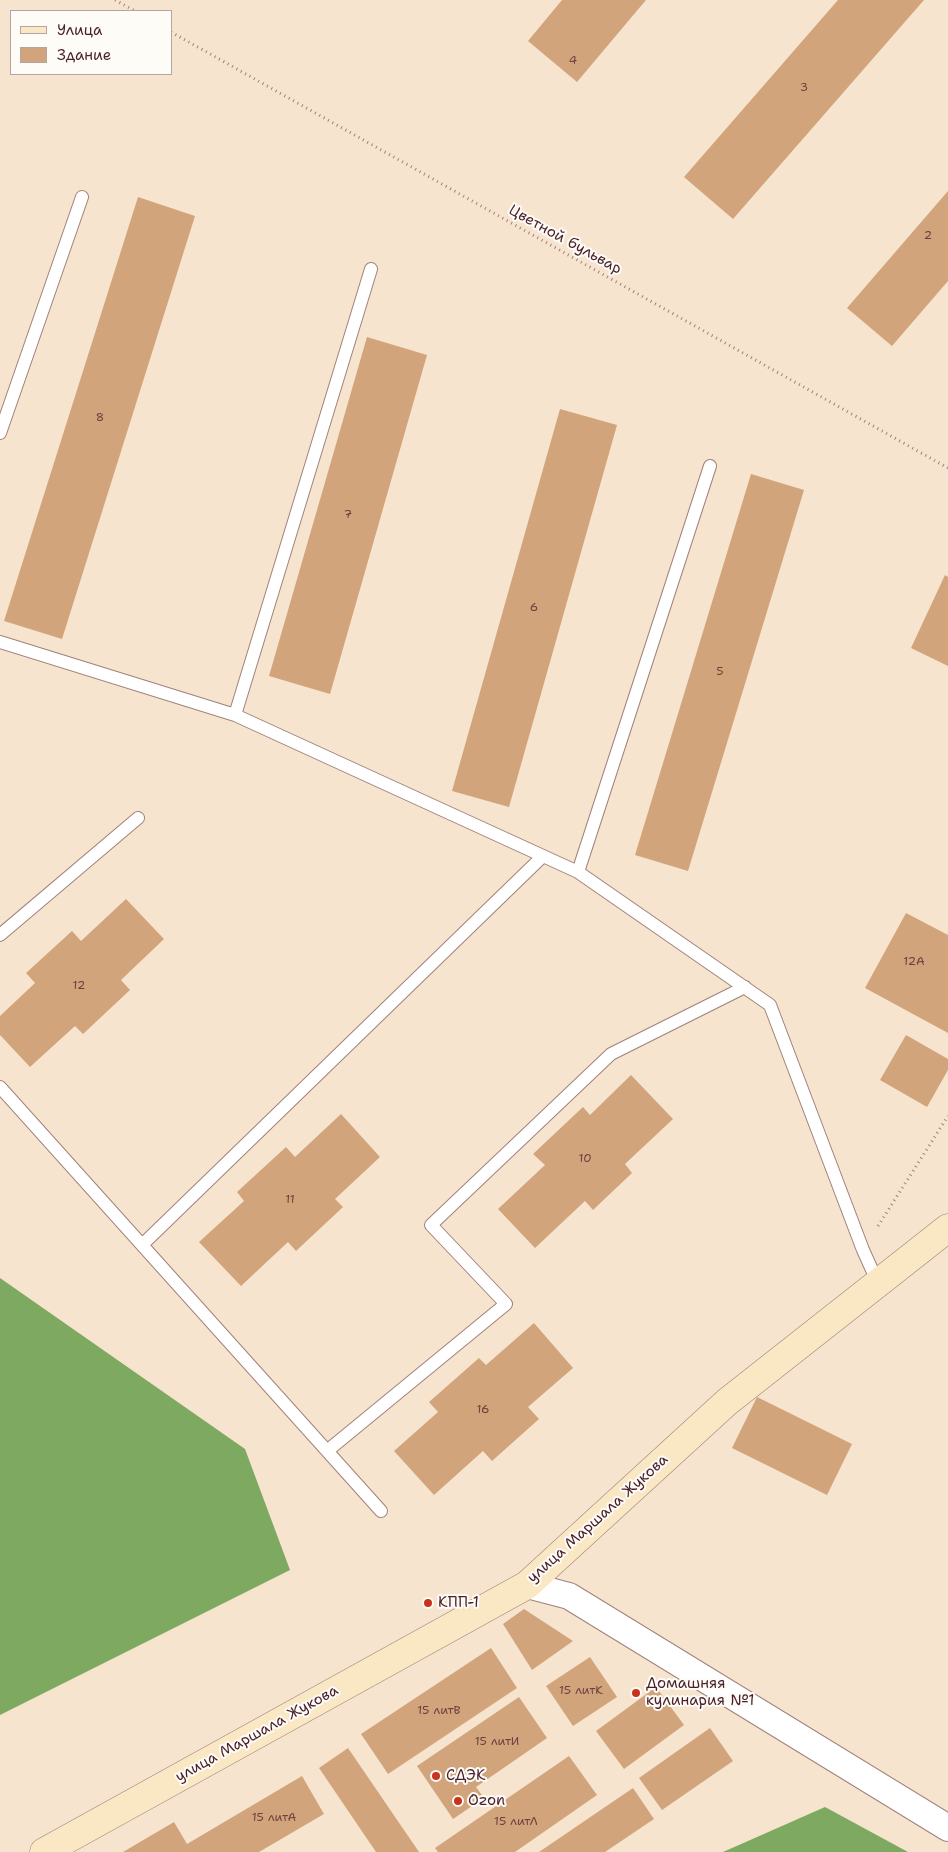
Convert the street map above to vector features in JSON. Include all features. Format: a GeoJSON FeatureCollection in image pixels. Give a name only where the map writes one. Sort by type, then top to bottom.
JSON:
{"type":"FeatureCollection","features":[{"type":"Feature","properties":{"kind":"street","name":"улица Маршала Жукова"},"geometry":{"type":"LineString","coordinates":[[49,1849],[527,1585],[727,1402],[948,1228]]}},
{"type":"Feature","properties":{"kind":"street"},"geometry":{"type":"LineString","coordinates":[[527,1585],[569,1596],[948,1828]]}},
{"type":"Feature","properties":{"kind":"lane"},"geometry":{"type":"LineString","coordinates":[[0,433],[82,197]]}},
{"type":"Feature","properties":{"kind":"lane"},"geometry":{"type":"LineString","coordinates":[[235,715],[371,269]]}},
{"type":"Feature","properties":{"kind":"lane"},"geometry":{"type":"LineString","coordinates":[[578,872],[710,466]]}},
{"type":"Feature","properties":{"kind":"lane"},"geometry":{"type":"LineString","coordinates":[[0,642],[235,715],[578,872],[770,1005],[863,1250],[878,1283]]}},
{"type":"Feature","properties":{"kind":"lane"},"geometry":{"type":"LineString","coordinates":[[0,935],[138,818]]}},
{"type":"Feature","properties":{"kind":"lane"},"geometry":{"type":"LineString","coordinates":[[142,1244],[543,856]]}},
{"type":"Feature","properties":{"kind":"lane"},"geometry":{"type":"LineString","coordinates":[[327,1451],[506,1304],[430,1225],[611,1054],[745,987]]}},
{"type":"Feature","properties":{"kind":"lane"},"geometry":{"type":"LineString","coordinates":[[0,1087],[381,1511]]}},
{"type":"Feature","properties":{"kind":"path"},"geometry":{"type":"LineString","coordinates":[[115,0],[133,10]]}},
{"type":"Feature","properties":{"kind":"path","name":"Цветной бульвар"},"geometry":{"type":"LineString","coordinates":[[172,33],[948,468]]}},
{"type":"Feature","properties":{"kind":"path"},"geometry":{"type":"LineString","coordinates":[[863,1250],[948,1116]]}},
{"type":"Feature","properties":{"kind":"green space"},"geometry":{"type":"Polygon","coordinates":[[[0,1278],[245,1449],[290,1570],[0,1715],[0,1278]]]}},
{"type":"Feature","properties":{"kind":"green space"},"geometry":{"type":"Polygon","coordinates":[[[825,1807],[908,1852],[723,1852],[825,1807]]]}},
{"type":"Feature","properties":{"kind":"building"},"geometry":{"type":"Polygon","coordinates":[[[562,0],[646,0],[577,82],[528,41],[562,0]]]}},
{"type":"Feature","properties":{"kind":"building"},"geometry":{"type":"Polygon","coordinates":[[[838,0],[924,0],[733,219],[684,177],[838,0]]]}},
{"type":"Feature","properties":{"kind":"building"},"geometry":{"type":"Polygon","coordinates":[[[948,191],[948,281],[892,346],[847,308],[948,191]]]}},
{"type":"Feature","properties":{"kind":"building"},"geometry":{"type":"Polygon","coordinates":[[[138,197],[195,216],[62,639],[4,621],[138,197]]]}},
{"type":"Feature","properties":{"kind":"building"},"geometry":{"type":"Polygon","coordinates":[[[367,337],[427,355],[330,694],[269,676],[367,337]]]}},
{"type":"Feature","properties":{"kind":"building"},"geometry":{"type":"Polygon","coordinates":[[[560,409],[617,425],[509,807],[452,791],[560,409]]]}},
{"type":"Feature","properties":{"kind":"building"},"geometry":{"type":"Polygon","coordinates":[[[751,474],[804,490],[688,871],[635,855],[751,474]]]}},
{"type":"Feature","properties":{"kind":"building"},"geometry":{"type":"Polygon","coordinates":[[[945,575],[948,577],[948,666],[911,648],[945,575]]]}},
{"type":"Feature","properties":{"kind":"building"},"geometry":{"type":"Polygon","coordinates":[[[126,899],[164,939],[121,980],[130,990],[83,1034],[75,1026],[30,1067],[0,1035],[0,1016],[35,983],[26,973],[72,931],[81,941],[126,899]]]}},
{"type":"Feature","properties":{"kind":"building"},"geometry":{"type":"Polygon","coordinates":[[[906,913],[948,935],[948,1033],[865,988],[906,913]]]}},
{"type":"Feature","properties":{"kind":"building"},"geometry":{"type":"Polygon","coordinates":[[[906,1035],[948,1059],[948,1070],[927,1107],[880,1080],[906,1035]]]}},
{"type":"Feature","properties":{"kind":"building"},"geometry":{"type":"Polygon","coordinates":[[[631,1075],[673,1119],[625,1164],[632,1173],[593,1210],[585,1201],[535,1248],[498,1209],[545,1165],[533,1154],[583,1107],[590,1115],[631,1075]]]}},
{"type":"Feature","properties":{"kind":"building"},"geometry":{"type":"Polygon","coordinates":[[[341,1114],[380,1157],[335,1199],[343,1207],[296,1251],[288,1242],[241,1286],[199,1242],[244,1201],[237,1192],[286,1147],[295,1157],[341,1114]]]}},
{"type":"Feature","properties":{"kind":"building"},"geometry":{"type":"Polygon","coordinates":[[[534,1323],[573,1368],[528,1407],[539,1419],[492,1461],[483,1451],[434,1495],[394,1451],[438,1412],[429,1402],[479,1358],[486,1365],[534,1323]]]}},
{"type":"Feature","properties":{"kind":"building"},"geometry":{"type":"Polygon","coordinates":[[[757,1397],[852,1444],[827,1495],[732,1448],[757,1397]]]}},
{"type":"Feature","properties":{"kind":"building"},"geometry":{"type":"Polygon","coordinates":[[[524,1609],[573,1641],[532,1670],[503,1624],[524,1609]]]}},
{"type":"Feature","properties":{"kind":"building"},"geometry":{"type":"Polygon","coordinates":[[[491,1648],[517,1688],[388,1774],[361,1734],[491,1648]]]}},
{"type":"Feature","properties":{"kind":"building"},"geometry":{"type":"Polygon","coordinates":[[[590,1657],[617,1697],[573,1726],[546,1686],[590,1657]]]}},
{"type":"Feature","properties":{"kind":"building"},"geometry":{"type":"Polygon","coordinates":[[[656,1687],[684,1725],[624,1769],[596,1731],[656,1687]]]}},
{"type":"Feature","properties":{"kind":"building"},"geometry":{"type":"Polygon","coordinates":[[[519,1697],[547,1738],[476,1787],[484,1798],[453,1819],[417,1766],[519,1697]]]}},
{"type":"Feature","properties":{"kind":"building"},"geometry":{"type":"Polygon","coordinates":[[[710,1728],[733,1761],[662,1810],[639,1778],[710,1728]]]}},
{"type":"Feature","properties":{"kind":"building"},"geometry":{"type":"Polygon","coordinates":[[[348,1748],[419,1852],[376,1852],[319,1768],[348,1748]]]}},
{"type":"Feature","properties":{"kind":"building"},"geometry":{"type":"Polygon","coordinates":[[[569,1756],[597,1795],[515,1852],[438,1852],[435,1848],[569,1756]]]}},
{"type":"Feature","properties":{"kind":"building"},"geometry":{"type":"Polygon","coordinates":[[[302,1776],[324,1814],[259,1852],[123,1852],[174,1822],[187,1844],[302,1776]]]}},
{"type":"Feature","properties":{"kind":"building"},"geometry":{"type":"Polygon","coordinates":[[[633,1788],[654,1819],[605,1852],[539,1852],[633,1788]]]}},
{"type":"Feature","properties":{"kind":"place","name":"КПП-1"},"geometry":{"type":"Point","coordinates":[428,1603]}},
{"type":"Feature","properties":{"kind":"place","name":"Домашняя кулинария №1"},"geometry":{"type":"Point","coordinates":[636,1693]}},
{"type":"Feature","properties":{"kind":"place","name":"СДЭК"},"geometry":{"type":"Point","coordinates":[436,1776]}},
{"type":"Feature","properties":{"kind":"place","name":"Ozon"},"geometry":{"type":"Point","coordinates":[458,1801]}}]}
